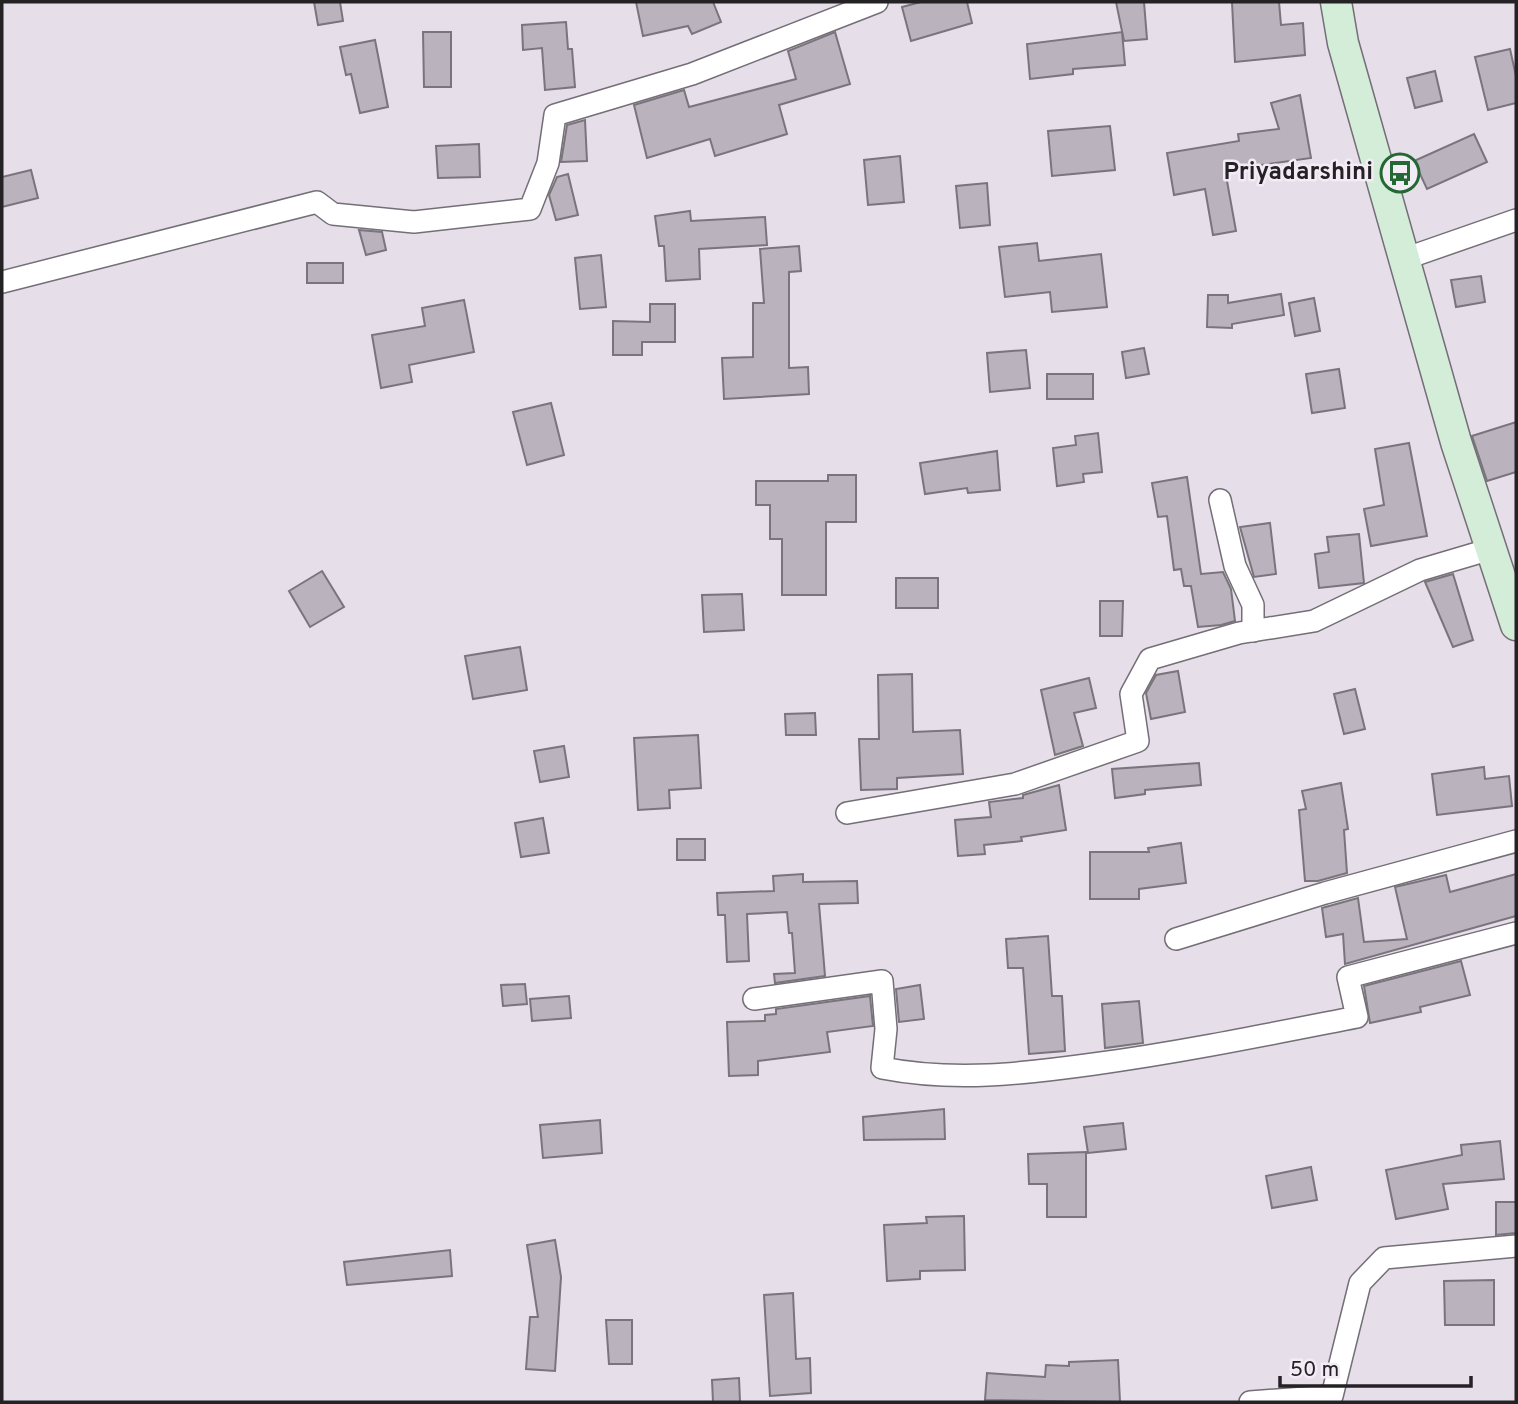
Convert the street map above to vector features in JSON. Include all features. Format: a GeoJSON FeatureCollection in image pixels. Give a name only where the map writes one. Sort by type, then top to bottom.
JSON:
{"type":"FeatureCollection","features":[{"type":"Feature","properties":{"kind":"main road"},"geometry":{"type":"LineString","coordinates":[[1336,2],[1343,43],[1456,442],[1516,625]]}},
{"type":"Feature","properties":{"kind":"street"},"geometry":{"type":"LineString","coordinates":[[2,282],[317,202],[332,214],[414,222],[530,209],[548,163],[555,114],[692,74],[877,2]]}},
{"type":"Feature","properties":{"kind":"street"},"geometry":{"type":"LineString","coordinates":[[1404,258],[1516,220]]}},
{"type":"Feature","properties":{"kind":"street"},"geometry":{"type":"LineString","coordinates":[[1220,500],[1235,566],[1253,605],[1253,631]]}},
{"type":"Feature","properties":{"kind":"street"},"geometry":{"type":"LineString","coordinates":[[847,813],[1015,784],[1138,741],[1131,694],[1150,659],[1253,631],[1314,621],[1420,570],[1491,549]]}},
{"type":"Feature","properties":{"kind":"street"},"geometry":{"type":"LineString","coordinates":[[1176,939],[1325,893],[1516,841]]}},
{"type":"Feature","properties":{"kind":"street"},"geometry":{"type":"LineString","coordinates":[[754,999],[882,981],[886,1029],[882,1068],[923,1076],[1004,1076],[1155,1056],[1357,1017],[1348,977],[1516,933]]}},
{"type":"Feature","properties":{"kind":"street"},"geometry":{"type":"LineString","coordinates":[[1250,1402],[1332,1396],[1360,1283],[1384,1258],[1516,1246]]}},
{"type":"Feature","properties":{"kind":"building"},"geometry":{"type":"Polygon","coordinates":[[[314,2],[340,2],[343,21],[318,25],[314,2]]]}},
{"type":"Feature","properties":{"kind":"building"},"geometry":{"type":"Polygon","coordinates":[[[636,2],[713,2],[721,22],[692,34],[688,26],[643,36],[636,2]]]}},
{"type":"Feature","properties":{"kind":"building"},"geometry":{"type":"Polygon","coordinates":[[[921,2],[967,2],[972,23],[911,41],[902,7],[921,2]]]}},
{"type":"Feature","properties":{"kind":"building"},"geometry":{"type":"Polygon","coordinates":[[[1116,2],[1144,2],[1147,39],[1124,41],[1116,2]]]}},
{"type":"Feature","properties":{"kind":"building"},"geometry":{"type":"Polygon","coordinates":[[[1232,2],[1279,2],[1281,25],[1303,23],[1305,55],[1235,62],[1232,2]]]}},
{"type":"Feature","properties":{"kind":"building"},"geometry":{"type":"Polygon","coordinates":[[[566,22],[568,49],[572,49],[575,87],[545,90],[542,48],[523,50],[522,25],[566,22]]]}},
{"type":"Feature","properties":{"kind":"building"},"geometry":{"type":"Polygon","coordinates":[[[423,32],[451,32],[451,87],[424,87],[423,32]]]}},
{"type":"Feature","properties":{"kind":"building"},"geometry":{"type":"Polygon","coordinates":[[[835,32],[850,84],[779,105],[787,134],[715,156],[710,139],[647,158],[634,105],[684,90],[689,107],[796,79],[788,51],[835,32]]]}},
{"type":"Feature","properties":{"kind":"building"},"geometry":{"type":"Polygon","coordinates":[[[1122,32],[1125,65],[1073,69],[1073,74],[1030,79],[1027,44],[1122,32]]]}},
{"type":"Feature","properties":{"kind":"building"},"geometry":{"type":"Polygon","coordinates":[[[375,40],[388,107],[360,113],[351,74],[346,75],[340,47],[375,40]]]}},
{"type":"Feature","properties":{"kind":"building"},"geometry":{"type":"Polygon","coordinates":[[[1510,49],[1516,76],[1516,103],[1488,110],[1475,57],[1510,49]]]}},
{"type":"Feature","properties":{"kind":"building"},"geometry":{"type":"Polygon","coordinates":[[[1435,71],[1442,101],[1415,108],[1407,78],[1435,71]]]}},
{"type":"Feature","properties":{"kind":"building"},"geometry":{"type":"Polygon","coordinates":[[[1300,95],[1311,158],[1225,170],[1236,231],[1213,235],[1205,189],[1174,195],[1167,153],[1239,141],[1238,134],[1279,129],[1271,103],[1300,95]]]}},
{"type":"Feature","properties":{"kind":"building"},"geometry":{"type":"Polygon","coordinates":[[[585,120],[587,161],[561,162],[567,125],[585,120]]]}},
{"type":"Feature","properties":{"kind":"building"},"geometry":{"type":"Polygon","coordinates":[[[1110,126],[1115,170],[1052,176],[1048,131],[1110,126]]]}},
{"type":"Feature","properties":{"kind":"building"},"geometry":{"type":"Polygon","coordinates":[[[1474,134],[1487,162],[1427,189],[1414,161],[1474,134]]]}},
{"type":"Feature","properties":{"kind":"building"},"geometry":{"type":"Polygon","coordinates":[[[479,144],[480,177],[438,178],[436,146],[479,144]]]}},
{"type":"Feature","properties":{"kind":"building"},"geometry":{"type":"Polygon","coordinates":[[[900,156],[904,202],[868,205],[864,160],[900,156]]]}},
{"type":"Feature","properties":{"kind":"building"},"geometry":{"type":"Polygon","coordinates":[[[31,170],[38,198],[2,207],[2,177],[31,170]]]}},
{"type":"Feature","properties":{"kind":"building"},"geometry":{"type":"Polygon","coordinates":[[[568,174],[578,215],[556,220],[549,195],[557,177],[568,174]]]}},
{"type":"Feature","properties":{"kind":"building"},"geometry":{"type":"Polygon","coordinates":[[[987,183],[990,225],[960,228],[956,186],[987,183]]]}},
{"type":"Feature","properties":{"kind":"building"},"geometry":{"type":"Polygon","coordinates":[[[690,211],[691,221],[765,217],[767,245],[699,249],[700,279],[666,281],[664,246],[659,246],[655,216],[690,211]]]}},
{"type":"Feature","properties":{"kind":"building"},"geometry":{"type":"Polygon","coordinates":[[[359,230],[382,232],[386,250],[366,255],[359,230]]]}},
{"type":"Feature","properties":{"kind":"building"},"geometry":{"type":"Polygon","coordinates":[[[1037,243],[1039,261],[1101,254],[1107,307],[1052,312],[1050,292],[1005,297],[999,247],[1037,243]]]}},
{"type":"Feature","properties":{"kind":"building"},"geometry":{"type":"Polygon","coordinates":[[[799,246],[801,271],[789,272],[789,368],[808,367],[809,394],[724,399],[722,358],[753,357],[753,303],[764,303],[760,249],[799,246]]]}},
{"type":"Feature","properties":{"kind":"building"},"geometry":{"type":"Polygon","coordinates":[[[601,255],[606,307],[580,309],[575,258],[601,255]]]}},
{"type":"Feature","properties":{"kind":"building"},"geometry":{"type":"Polygon","coordinates":[[[307,263],[343,263],[343,283],[307,283],[307,263]]]}},
{"type":"Feature","properties":{"kind":"building"},"geometry":{"type":"Polygon","coordinates":[[[1481,276],[1485,302],[1456,307],[1451,280],[1481,276]]]}},
{"type":"Feature","properties":{"kind":"building"},"geometry":{"type":"Polygon","coordinates":[[[1281,294],[1284,315],[1232,324],[1232,328],[1207,327],[1208,295],[1228,295],[1228,303],[1281,294]]]}},
{"type":"Feature","properties":{"kind":"building"},"geometry":{"type":"Polygon","coordinates":[[[1314,298],[1320,331],[1295,336],[1289,303],[1314,298]]]}},
{"type":"Feature","properties":{"kind":"building"},"geometry":{"type":"Polygon","coordinates":[[[464,300],[474,352],[409,365],[412,382],[381,388],[372,335],[425,326],[422,308],[464,300]]]}},
{"type":"Feature","properties":{"kind":"building"},"geometry":{"type":"Polygon","coordinates":[[[650,304],[675,304],[675,342],[642,342],[642,355],[613,355],[613,321],[650,322],[650,304]]]}},
{"type":"Feature","properties":{"kind":"building"},"geometry":{"type":"Polygon","coordinates":[[[1144,348],[1149,374],[1126,378],[1122,352],[1144,348]]]}},
{"type":"Feature","properties":{"kind":"building"},"geometry":{"type":"Polygon","coordinates":[[[1026,350],[1030,388],[990,392],[987,353],[1026,350]]]}},
{"type":"Feature","properties":{"kind":"building"},"geometry":{"type":"Polygon","coordinates":[[[1339,369],[1345,408],[1312,413],[1306,374],[1339,369]]]}},
{"type":"Feature","properties":{"kind":"building"},"geometry":{"type":"Polygon","coordinates":[[[1047,374],[1093,374],[1093,399],[1047,399],[1047,374]]]}},
{"type":"Feature","properties":{"kind":"building"},"geometry":{"type":"Polygon","coordinates":[[[551,403],[564,455],[527,465],[513,412],[551,403]]]}},
{"type":"Feature","properties":{"kind":"building"},"geometry":{"type":"Polygon","coordinates":[[[1516,422],[1516,472],[1487,481],[1472,436],[1516,422]]]}},
{"type":"Feature","properties":{"kind":"building"},"geometry":{"type":"Polygon","coordinates":[[[1098,433],[1102,472],[1083,474],[1084,482],[1057,486],[1053,448],[1076,445],[1075,436],[1098,433]]]}},
{"type":"Feature","properties":{"kind":"building"},"geometry":{"type":"Polygon","coordinates":[[[1409,443],[1427,536],[1371,546],[1364,509],[1384,505],[1375,449],[1409,443]]]}},
{"type":"Feature","properties":{"kind":"building"},"geometry":{"type":"Polygon","coordinates":[[[997,451],[1000,490],[968,493],[967,488],[925,494],[920,463],[997,451]]]}},
{"type":"Feature","properties":{"kind":"building"},"geometry":{"type":"Polygon","coordinates":[[[828,475],[856,475],[856,522],[826,522],[826,595],[782,595],[782,539],[770,539],[770,505],[756,505],[756,481],[828,481],[828,475]]]}},
{"type":"Feature","properties":{"kind":"building"},"geometry":{"type":"Polygon","coordinates":[[[1187,477],[1201,574],[1223,572],[1231,589],[1235,621],[1221,625],[1198,627],[1191,586],[1184,586],[1181,569],[1174,570],[1167,516],[1158,517],[1152,483],[1187,477]]]}},
{"type":"Feature","properties":{"kind":"building"},"geometry":{"type":"Polygon","coordinates":[[[1270,523],[1276,574],[1254,577],[1240,527],[1270,523]]]}},
{"type":"Feature","properties":{"kind":"building"},"geometry":{"type":"Polygon","coordinates":[[[1359,534],[1364,583],[1319,588],[1315,554],[1329,552],[1327,537],[1359,534]]]}},
{"type":"Feature","properties":{"kind":"building"},"geometry":{"type":"Polygon","coordinates":[[[322,571],[344,607],[310,627],[289,591],[322,571]]]}},
{"type":"Feature","properties":{"kind":"building"},"geometry":{"type":"Polygon","coordinates":[[[1453,574],[1473,640],[1453,647],[1425,582],[1453,574]]]}},
{"type":"Feature","properties":{"kind":"building"},"geometry":{"type":"Polygon","coordinates":[[[896,578],[938,578],[938,608],[896,608],[896,578]]]}},
{"type":"Feature","properties":{"kind":"building"},"geometry":{"type":"Polygon","coordinates":[[[742,594],[744,630],[704,632],[702,595],[742,594]]]}},
{"type":"Feature","properties":{"kind":"building"},"geometry":{"type":"Polygon","coordinates":[[[1100,601],[1123,601],[1122,636],[1100,636],[1100,601]]]}},
{"type":"Feature","properties":{"kind":"building"},"geometry":{"type":"Polygon","coordinates":[[[520,647],[527,690],[473,699],[465,656],[520,647]]]}},
{"type":"Feature","properties":{"kind":"building"},"geometry":{"type":"Polygon","coordinates":[[[1178,671],[1185,712],[1151,719],[1146,693],[1156,675],[1178,671]]]}},
{"type":"Feature","properties":{"kind":"building"},"geometry":{"type":"Polygon","coordinates":[[[912,674],[913,732],[960,730],[963,774],[897,778],[897,789],[861,790],[859,739],[879,739],[878,675],[912,674]]]}},
{"type":"Feature","properties":{"kind":"building"},"geometry":{"type":"Polygon","coordinates":[[[1089,678],[1096,708],[1074,713],[1083,746],[1055,755],[1041,690],[1089,678]]]}},
{"type":"Feature","properties":{"kind":"building"},"geometry":{"type":"Polygon","coordinates":[[[1355,689],[1365,729],[1344,734],[1334,694],[1355,689]]]}},
{"type":"Feature","properties":{"kind":"building"},"geometry":{"type":"Polygon","coordinates":[[[815,713],[816,735],[786,735],[785,714],[815,713]]]}},
{"type":"Feature","properties":{"kind":"building"},"geometry":{"type":"Polygon","coordinates":[[[698,735],[701,788],[669,790],[670,808],[638,810],[634,738],[698,735]]]}},
{"type":"Feature","properties":{"kind":"building"},"geometry":{"type":"Polygon","coordinates":[[[564,746],[569,777],[540,782],[534,751],[564,746]]]}},
{"type":"Feature","properties":{"kind":"building"},"geometry":{"type":"Polygon","coordinates":[[[1199,763],[1201,785],[1145,790],[1145,794],[1115,798],[1112,769],[1199,763]]]}},
{"type":"Feature","properties":{"kind":"building"},"geometry":{"type":"Polygon","coordinates":[[[1484,767],[1485,779],[1509,776],[1512,806],[1437,815],[1432,774],[1484,767]]]}},
{"type":"Feature","properties":{"kind":"building"},"geometry":{"type":"Polygon","coordinates":[[[1341,783],[1348,829],[1344,830],[1347,873],[1318,881],[1305,881],[1299,810],[1306,809],[1302,791],[1341,783]]]}},
{"type":"Feature","properties":{"kind":"building"},"geometry":{"type":"Polygon","coordinates":[[[1059,785],[1066,830],[1021,837],[1022,841],[984,845],[985,854],[958,856],[955,820],[991,817],[989,802],[1023,798],[1023,795],[1059,785]]]}},
{"type":"Feature","properties":{"kind":"building"},"geometry":{"type":"Polygon","coordinates":[[[543,818],[549,853],[521,857],[515,823],[543,818]]]}},
{"type":"Feature","properties":{"kind":"building"},"geometry":{"type":"Polygon","coordinates":[[[677,839],[705,839],[705,860],[677,860],[677,839]]]}},
{"type":"Feature","properties":{"kind":"building"},"geometry":{"type":"Polygon","coordinates":[[[1181,843],[1186,883],[1139,889],[1139,899],[1090,899],[1090,852],[1149,852],[1148,848],[1181,843]]]}},
{"type":"Feature","properties":{"kind":"building"},"geometry":{"type":"Polygon","coordinates":[[[803,874],[803,882],[857,881],[858,903],[819,904],[825,976],[775,983],[774,974],[795,973],[792,933],[789,933],[787,912],[747,914],[749,961],[727,962],[725,915],[718,915],[717,893],[774,891],[773,876],[803,874]]]}},
{"type":"Feature","properties":{"kind":"building"},"geometry":{"type":"Polygon","coordinates":[[[1516,874],[1516,916],[1345,964],[1343,934],[1326,937],[1322,908],[1358,898],[1364,942],[1407,939],[1395,887],[1446,875],[1450,892],[1516,874]]]}},
{"type":"Feature","properties":{"kind":"building"},"geometry":{"type":"Polygon","coordinates":[[[1048,936],[1052,996],[1062,996],[1065,1051],[1029,1054],[1023,968],[1008,968],[1006,939],[1048,936]]]}},
{"type":"Feature","properties":{"kind":"building"},"geometry":{"type":"Polygon","coordinates":[[[1461,961],[1470,995],[1420,1007],[1421,1012],[1370,1023],[1364,986],[1461,961]]]}},
{"type":"Feature","properties":{"kind":"building"},"geometry":{"type":"Polygon","coordinates":[[[525,984],[527,1004],[503,1006],[501,985],[525,984]]]}},
{"type":"Feature","properties":{"kind":"building"},"geometry":{"type":"Polygon","coordinates":[[[920,985],[924,1019],[899,1022],[896,989],[920,985]]]}},
{"type":"Feature","properties":{"kind":"building"},"geometry":{"type":"Polygon","coordinates":[[[569,996],[571,1018],[532,1021],[530,999],[569,996]]]}},
{"type":"Feature","properties":{"kind":"building"},"geometry":{"type":"Polygon","coordinates":[[[870,996],[873,1026],[827,1032],[830,1052],[758,1061],[758,1075],[729,1076],[727,1022],[765,1021],[765,1015],[776,1014],[776,1009],[870,996]]]}},
{"type":"Feature","properties":{"kind":"building"},"geometry":{"type":"Polygon","coordinates":[[[1139,1001],[1143,1043],[1105,1048],[1102,1004],[1139,1001]]]}},
{"type":"Feature","properties":{"kind":"building"},"geometry":{"type":"Polygon","coordinates":[[[944,1109],[945,1139],[864,1140],[863,1117],[944,1109]]]}},
{"type":"Feature","properties":{"kind":"building"},"geometry":{"type":"Polygon","coordinates":[[[600,1120],[602,1153],[543,1158],[540,1125],[600,1120]]]}},
{"type":"Feature","properties":{"kind":"building"},"geometry":{"type":"Polygon","coordinates":[[[1123,1123],[1126,1149],[1088,1153],[1084,1127],[1123,1123]]]}},
{"type":"Feature","properties":{"kind":"building"},"geometry":{"type":"Polygon","coordinates":[[[1500,1141],[1504,1179],[1443,1184],[1448,1209],[1396,1219],[1386,1170],[1462,1155],[1461,1145],[1500,1141]]]}},
{"type":"Feature","properties":{"kind":"building"},"geometry":{"type":"Polygon","coordinates":[[[1086,1152],[1086,1217],[1047,1217],[1047,1184],[1029,1184],[1028,1154],[1086,1152]]]}},
{"type":"Feature","properties":{"kind":"building"},"geometry":{"type":"Polygon","coordinates":[[[1311,1167],[1317,1200],[1272,1208],[1266,1176],[1311,1167]]]}},
{"type":"Feature","properties":{"kind":"building"},"geometry":{"type":"Polygon","coordinates":[[[1496,1202],[1516,1202],[1516,1233],[1496,1235],[1496,1202]]]}},
{"type":"Feature","properties":{"kind":"building"},"geometry":{"type":"Polygon","coordinates":[[[964,1216],[965,1270],[920,1271],[920,1279],[887,1281],[884,1225],[927,1223],[926,1217],[964,1216]]]}},
{"type":"Feature","properties":{"kind":"building"},"geometry":{"type":"Polygon","coordinates":[[[555,1240],[561,1277],[555,1371],[526,1369],[530,1317],[538,1317],[527,1245],[555,1240]]]}},
{"type":"Feature","properties":{"kind":"building"},"geometry":{"type":"Polygon","coordinates":[[[450,1250],[452,1276],[347,1285],[344,1262],[450,1250]]]}},
{"type":"Feature","properties":{"kind":"building"},"geometry":{"type":"Polygon","coordinates":[[[1494,1280],[1494,1325],[1445,1325],[1444,1281],[1494,1280]]]}},
{"type":"Feature","properties":{"kind":"building"},"geometry":{"type":"Polygon","coordinates":[[[793,1293],[796,1359],[810,1358],[811,1393],[770,1396],[764,1295],[793,1293]]]}},
{"type":"Feature","properties":{"kind":"building"},"geometry":{"type":"Polygon","coordinates":[[[606,1320],[632,1320],[632,1364],[609,1364],[606,1320]]]}},
{"type":"Feature","properties":{"kind":"building"},"geometry":{"type":"Polygon","coordinates":[[[1118,1360],[1120,1402],[985,1400],[987,1373],[1045,1377],[1046,1365],[1069,1366],[1069,1362],[1118,1360]]]}},
{"type":"Feature","properties":{"kind":"building"},"geometry":{"type":"Polygon","coordinates":[[[739,1378],[740,1402],[713,1402],[712,1380],[739,1378]]]}},
{"type":"Feature","properties":{"kind":"place","name":"Priyadarshini"},"geometry":{"type":"Point","coordinates":[1400,173]}}]}
